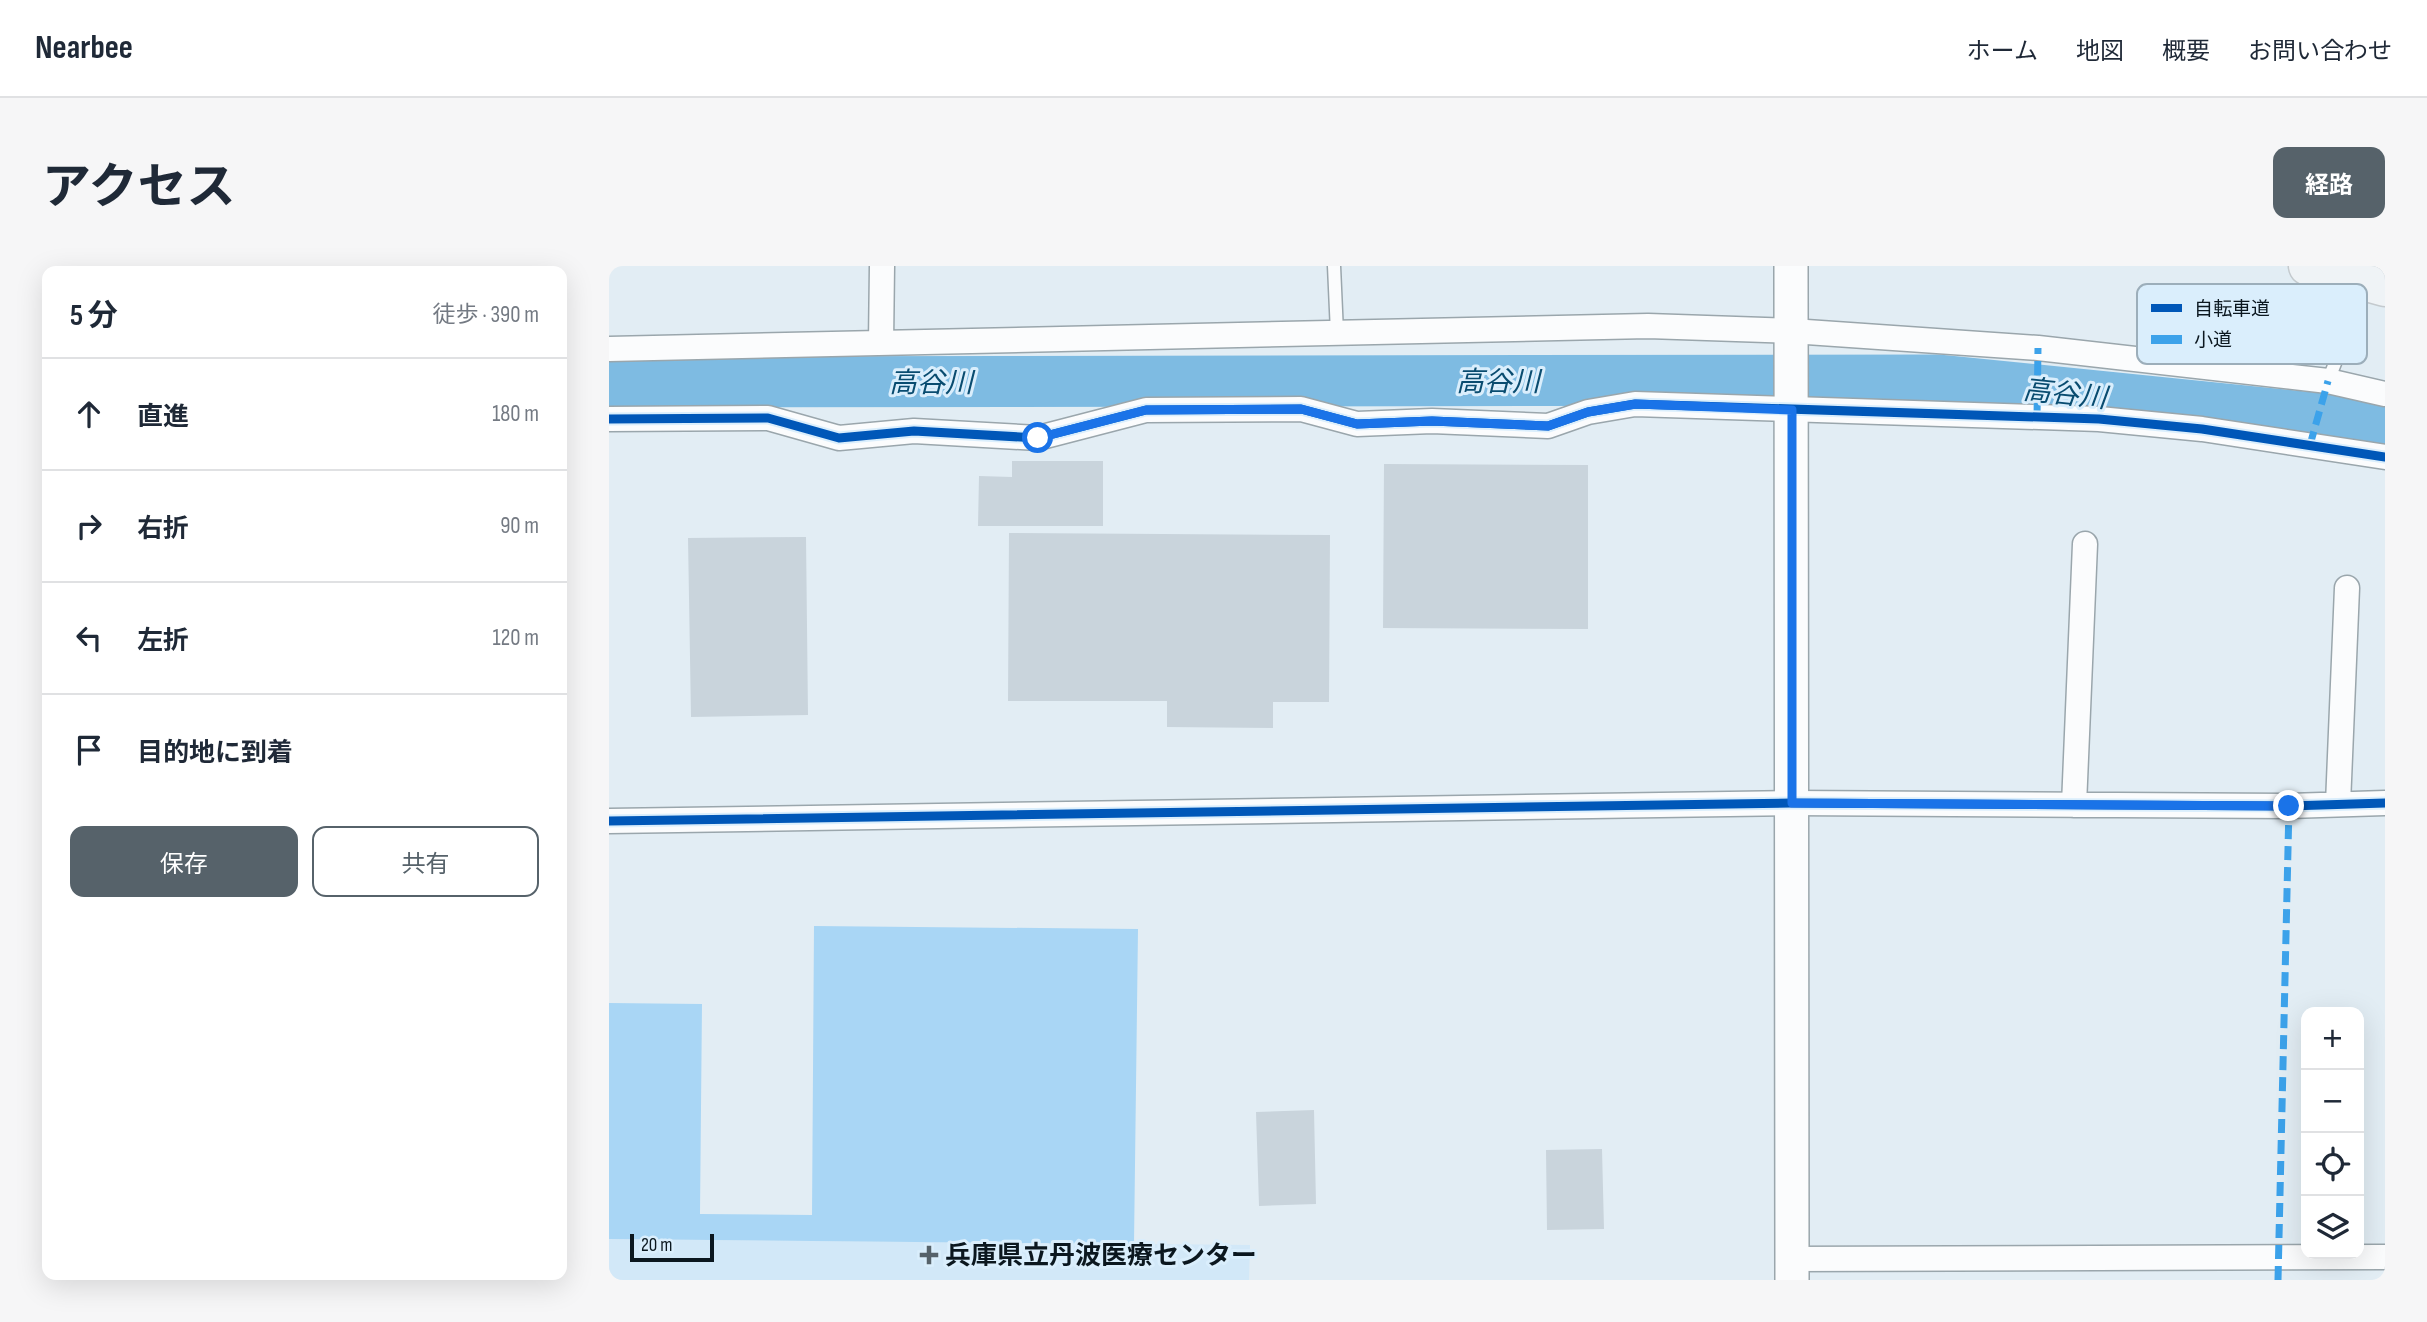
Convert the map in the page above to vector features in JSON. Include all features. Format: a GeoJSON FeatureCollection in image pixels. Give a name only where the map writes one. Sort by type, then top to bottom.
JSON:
{"type":"FeatureCollection","features":[{"type":"Feature","properties":{"kind":"main road"},"geometry":{"type":"LineString","coordinates":[[2308,266],[2376,284]]}},
{"type":"Feature","properties":{"kind":"street"},"geometry":{"type":"LineString","coordinates":[[881,343],[882,266]]}},
{"type":"Feature","properties":{"kind":"street"},"geometry":{"type":"LineString","coordinates":[[1791,266],[1792,1270],[2385,1257]]}},
{"type":"Feature","properties":{"kind":"street"},"geometry":{"type":"LineString","coordinates":[[609,349],[1648,326],[1792,347],[2038,348],[2137,359]]}},
{"type":"Feature","properties":{"kind":"street"},"geometry":{"type":"LineString","coordinates":[[2179,364],[2328,381],[2385,394]]}},
{"type":"Feature","properties":{"kind":"street"},"geometry":{"type":"LineString","coordinates":[[609,419],[768,418],[839,438],[914,430],[1038,438],[1146,410],[1301,409],[1357,424],[1432,421],[1548,426],[1588,412],[1636,404],[1792,405],[2099,419],[2202,429],[2385,457]]}},
{"type":"Feature","properties":{"kind":"street"},"geometry":{"type":"LineString","coordinates":[[2074,805],[2085,544]]}},
{"type":"Feature","properties":{"kind":"street"},"geometry":{"type":"LineString","coordinates":[[2338,804],[2347,588]]}},
{"type":"Feature","properties":{"kind":"street"},"geometry":{"type":"LineString","coordinates":[[609,821],[1792,803],[2289,806],[2385,803]]}},
{"type":"Feature","properties":{"kind":"lane"},"geometry":{"type":"LineString","coordinates":[[1334,266],[1337,333]]}},
{"type":"Feature","properties":{"kind":"lane"},"geometry":{"type":"LineString","coordinates":[[2367,302],[2376,284]]}},
{"type":"Feature","properties":{"kind":"lane"},"geometry":{"type":"LineString","coordinates":[[2328,381],[2336,364]]}},
{"type":"Feature","properties":{"kind":"shaded area"},"geometry":{"type":"Polygon","coordinates":[[[814,926],[1138,929],[1134,1244],[609,1239],[609,1003],[702,1004],[700,1214],[812,1215],[814,926]]]}},
{"type":"Feature","properties":{"kind":"shaded area","name":"兵庫県立丹波医療センター"},"geometry":{"type":"Polygon","coordinates":[[[609,1239],[1250,1245],[1249,1280],[609,1280],[609,1239]]]}},
{"type":"Feature","properties":{"kind":"building"},"geometry":{"type":"Polygon","coordinates":[[[1012,461],[1103,461],[1103,526],[978,526],[979,476],[1012,477],[1012,461]]]}},
{"type":"Feature","properties":{"kind":"building"},"geometry":{"type":"Polygon","coordinates":[[[1384,464],[1588,465],[1588,629],[1383,628],[1384,464]]]}},
{"type":"Feature","properties":{"kind":"building"},"geometry":{"type":"Polygon","coordinates":[[[1009,533],[1330,535],[1329,702],[1273,702],[1273,728],[1167,727],[1167,701],[1008,701],[1009,533]]]}},
{"type":"Feature","properties":{"kind":"building"},"geometry":{"type":"Polygon","coordinates":[[[806,537],[808,715],[691,717],[688,538],[806,537]]]}},
{"type":"Feature","properties":{"kind":"building"},"geometry":{"type":"Polygon","coordinates":[[[1314,1110],[1316,1204],[1259,1206],[1256,1112],[1314,1110]]]}},
{"type":"Feature","properties":{"kind":"building"},"geometry":{"type":"Polygon","coordinates":[[[1602,1149],[1604,1229],[1547,1230],[1546,1150],[1602,1149]]]}},
{"type":"Feature","properties":{"kind":"waterway","name":"高谷川"},"geometry":{"type":"LineString","coordinates":[[609,382],[1939,380],[2385,427]]}},
{"type":"Feature","properties":{"kind":"marked path"},"geometry":{"type":"LineString","coordinates":[[2037,417],[2038,348]]}},
{"type":"Feature","properties":{"kind":"marked path"},"geometry":{"type":"LineString","coordinates":[[2310,445],[2328,381]]}},
{"type":"Feature","properties":{"kind":"marked path"},"geometry":{"type":"LineString","coordinates":[[2278,1280],[2289,806]]}},
{"type":"Feature","properties":{"kind":"cycle path"},"geometry":{"type":"LineString","coordinates":[[609,419],[768,418],[839,438],[914,431],[1038,438],[1146,410],[1301,409],[1357,424],[1432,421],[1548,426],[1588,412],[1635,404],[2099,419],[2202,429],[2385,457]]}},
{"type":"Feature","properties":{"kind":"cycle path"},"geometry":{"type":"LineString","coordinates":[[609,821],[1792,803],[2289,806],[2385,803]]}},
{"type":"Feature","properties":{"kind":"place","name":"兵庫県立丹波医療センター"},"geometry":{"type":"Point","coordinates":[929,1255]}},
{"type":"Feature","properties":{"kind":"route"},"geometry":{"type":"LineString","coordinates":[[1038,438],[1098,420],[1146,410],[1301,409],[1357,424],[1432,421],[1548,426],[1588,412],[1636,404],[1792,410],[1792,803],[2289,806]]}}]}
